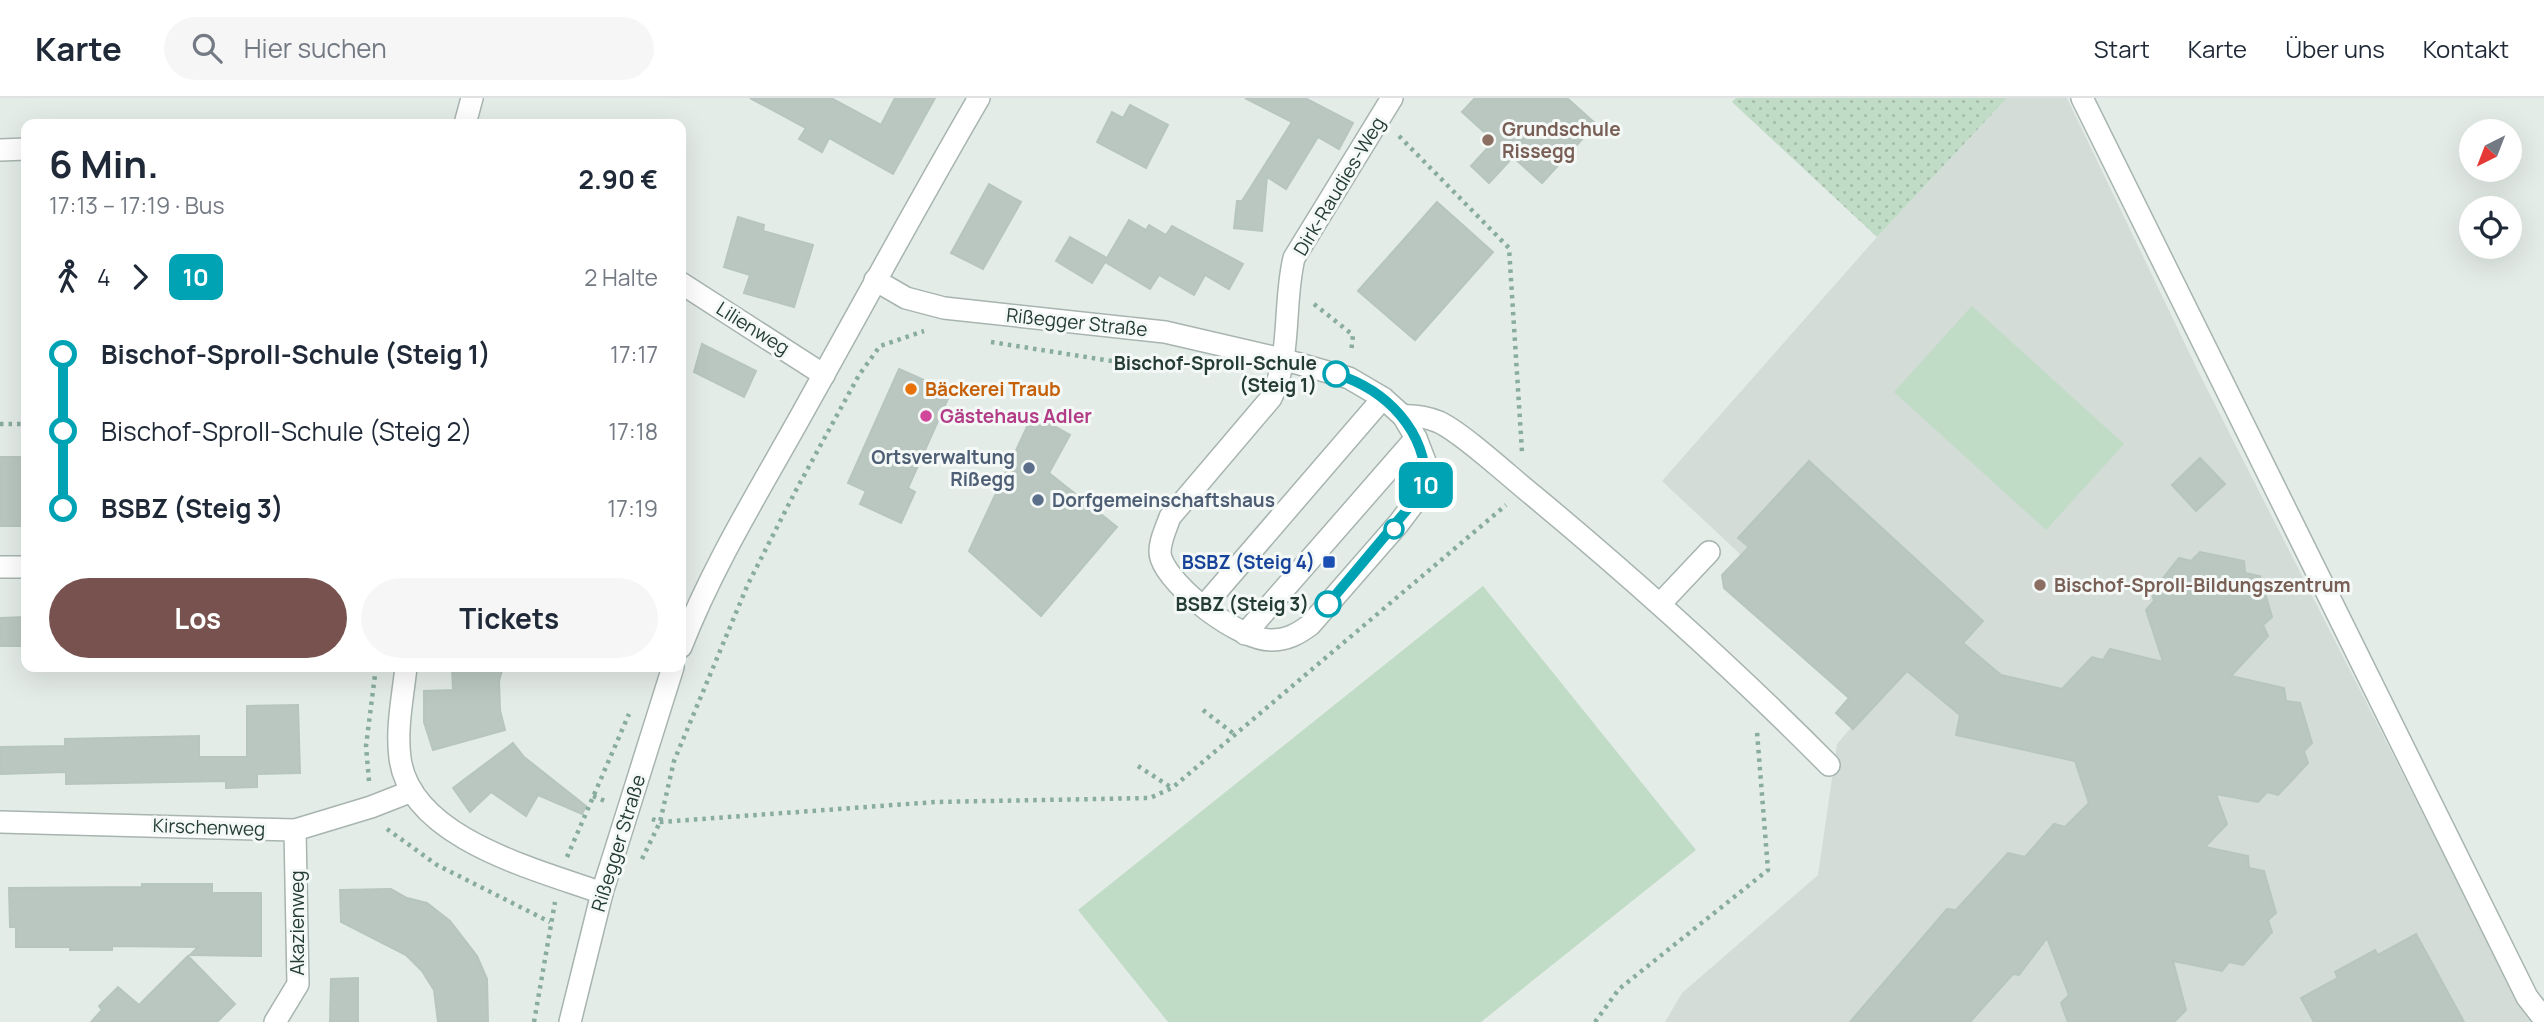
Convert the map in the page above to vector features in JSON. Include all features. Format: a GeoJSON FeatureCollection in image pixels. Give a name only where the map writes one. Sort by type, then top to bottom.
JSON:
{"type":"FeatureCollection","features":[{"type":"Feature","properties":{"kind":"street"},"geometry":{"type":"LineString","coordinates":[[466,119],[472,98]]}},
{"type":"Feature","properties":{"kind":"street"},"geometry":{"type":"LineString","coordinates":[[686,634],[696,607],[875,280],[979,98]]}},
{"type":"Feature","properties":{"kind":"street","name":"Dirk-Raudies-Weg"},"geometry":{"type":"LineString","coordinates":[[1245,634],[1204,606],[1171,577],[1160,556],[1163,538],[1170,517],[1271,398],[1278,384],[1288,283],[1294,258],[1392,98]]}},
{"type":"Feature","properties":{"kind":"street"},"geometry":{"type":"LineString","coordinates":[[2082,98],[2527,997],[2544,1019]]}},
{"type":"Feature","properties":{"kind":"street"},"geometry":{"type":"LineString","coordinates":[[0,150],[21,149]]}},
{"type":"Feature","properties":{"kind":"street","name":"Rißegger Straße"},"geometry":{"type":"LineString","coordinates":[[875,280],[906,298],[944,308],[1165,332],[1282,359],[1349,378],[1383,398],[1403,416],[1416,438],[1426,464],[1426,487],[1310,625],[1295,636],[1270,640],[1245,634]]}},
{"type":"Feature","properties":{"kind":"street","name":"Lilienweg"},"geometry":{"type":"LineString","coordinates":[[686,286],[824,375]]}},
{"type":"Feature","properties":{"kind":"street"},"geometry":{"type":"LineString","coordinates":[[1204,606],[1383,398]]}},
{"type":"Feature","properties":{"kind":"street"},"geometry":{"type":"LineString","coordinates":[[1403,416],[1418,415],[1441,423],[1525,489],[1660,604],[1754,689],[1829,765]]}},
{"type":"Feature","properties":{"kind":"street"},"geometry":{"type":"LineString","coordinates":[[1245,634],[1416,438]]}},
{"type":"Feature","properties":{"kind":"street"},"geometry":{"type":"LineString","coordinates":[[1660,604],[1709,552]]}},
{"type":"Feature","properties":{"kind":"street"},"geometry":{"type":"LineString","coordinates":[[0,568],[21,567]]}},
{"type":"Feature","properties":{"kind":"street"},"geometry":{"type":"LineString","coordinates":[[406,672],[400,724],[400,760],[412,791],[439,821],[476,846],[602,893]]}},
{"type":"Feature","properties":{"kind":"street","name":"Rißegger Straße"},"geometry":{"type":"LineString","coordinates":[[570,1022],[602,893],[671,672]]}},
{"type":"Feature","properties":{"kind":"street","name":"Kirschenweg"},"geometry":{"type":"LineString","coordinates":[[0,822],[295,830],[372,807],[412,791]]}},
{"type":"Feature","properties":{"kind":"street","name":"Akazienweg"},"geometry":{"type":"LineString","coordinates":[[283,1019],[298,984],[295,830]]}},
{"type":"Feature","properties":{"kind":"path"},"geometry":{"type":"LineString","coordinates":[[593,796],[660,822],[935,802],[1150,798],[1172,788],[1525,489],[1509,248],[1380,116]]}},
{"type":"Feature","properties":{"kind":"path"},"geometry":{"type":"LineString","coordinates":[[1288,283],[1353,335],[1349,378]]}},
{"type":"Feature","properties":{"kind":"path"},"geometry":{"type":"LineString","coordinates":[[639,868],[660,822],[674,761],[748,584],[859,375],[880,346],[922,331],[935,333]]}},
{"type":"Feature","properties":{"kind":"path"},"geometry":{"type":"LineString","coordinates":[[989,342],[1175,371],[1209,342]]}},
{"type":"Feature","properties":{"kind":"path"},"geometry":{"type":"LineString","coordinates":[[0,424],[21,424]]}},
{"type":"Feature","properties":{"kind":"path"},"geometry":{"type":"LineString","coordinates":[[534,1022],[560,878],[634,702]]}},
{"type":"Feature","properties":{"kind":"path"},"geometry":{"type":"LineString","coordinates":[[1203,710],[1234,734]]}},
{"type":"Feature","properties":{"kind":"path"},"geometry":{"type":"LineString","coordinates":[[1595,1022],[1619,989],[1768,870],[1757,731]]}},
{"type":"Feature","properties":{"kind":"path"},"geometry":{"type":"LineString","coordinates":[[1138,766],[1172,788]]}},
{"type":"Feature","properties":{"kind":"shaded area","name":"Bischof-Sproll-Bildungszentrum"},"geometry":{"type":"Polygon","coordinates":[[[2007,98],[2067,98],[2199,373],[2523,1011],[2531,1022],[1665,1022],[1682,993],[1818,875],[1837,744],[1884,689],[1662,481],[1877,237],[2007,98]]]}},
{"type":"Feature","properties":{"kind":"green space"},"geometry":{"type":"Polygon","coordinates":[[[1736,98],[2007,98],[1877,237],[1732,102],[1736,98]]]}},
{"type":"Feature","properties":{"kind":"green space"},"geometry":{"type":"Polygon","coordinates":[[[1972,306],[2124,444],[2046,530],[1894,392],[1972,306]]]}},
{"type":"Feature","properties":{"kind":"green space"},"geometry":{"type":"Polygon","coordinates":[[[1483,586],[1696,850],[1481,1022],[1168,1022],[1078,910],[1483,586]]]}},
{"type":"Feature","properties":{"kind":"building"},"geometry":{"type":"Polygon","coordinates":[[[750,98],[831,98],[881,125],[895,98],[935,98],[893,174],[829,138],[822,152],[799,139],[806,128],[750,98]]]}},
{"type":"Feature","properties":{"kind":"building"},"geometry":{"type":"Polygon","coordinates":[[[1245,98],[1305,98],[1353,123],[1339,149],[1318,137],[1286,189],[1267,177],[1262,231],[1234,228],[1237,201],[1242,201],[1292,122],[1245,98]]]}},
{"type":"Feature","properties":{"kind":"building"},"geometry":{"type":"Polygon","coordinates":[[[1475,98],[1567,98],[1596,124],[1542,183],[1513,157],[1489,183],[1471,166],[1494,141],[1462,112],[1475,98]]]}},
{"type":"Feature","properties":{"kind":"building"},"geometry":{"type":"Polygon","coordinates":[[[1130,105],[1168,125],[1146,168],[1097,142],[1112,112],[1123,118],[1130,105]]]}},
{"type":"Feature","properties":{"kind":"building"},"geometry":{"type":"Polygon","coordinates":[[[989,184],[1021,202],[983,269],[951,253],[989,184]]]}},
{"type":"Feature","properties":{"kind":"building"},"geometry":{"type":"Polygon","coordinates":[[[1437,202],[1493,252],[1415,340],[1358,291],[1437,202]]]}},
{"type":"Feature","properties":{"kind":"building"},"geometry":{"type":"Polygon","coordinates":[[[738,217],[764,225],[763,231],[813,245],[794,307],[744,293],[750,275],[724,267],[738,217]]]}},
{"type":"Feature","properties":{"kind":"building"},"geometry":{"type":"Polygon","coordinates":[[[1129,220],[1146,230],[1149,225],[1166,235],[1172,226],[1243,264],[1229,289],[1205,275],[1194,295],[1159,275],[1150,289],[1105,262],[1092,283],[1056,261],[1070,237],[1107,258],[1129,220]]]}},
{"type":"Feature","properties":{"kind":"building"},"geometry":{"type":"Polygon","coordinates":[[[702,344],[756,371],[744,397],[694,372],[702,344]]]}},
{"type":"Feature","properties":{"kind":"building"},"geometry":{"type":"Polygon","coordinates":[[[899,369],[951,392],[908,488],[915,492],[901,523],[860,504],[866,491],[848,483],[899,369]]]}},
{"type":"Feature","properties":{"kind":"building","name":"Dorfgemeinschaftshaus"},"geometry":{"type":"Polygon","coordinates":[[[1033,414],[1070,435],[1049,473],[1117,527],[1041,616],[969,551],[1033,414]]]}},
{"type":"Feature","properties":{"kind":"building"},"geometry":{"type":"Polygon","coordinates":[[[0,457],[21,457],[21,526],[0,526],[0,457]]]}},
{"type":"Feature","properties":{"kind":"building"},"geometry":{"type":"Polygon","coordinates":[[[2200,458],[2225,484],[2196,511],[2172,485],[2200,458]]]}},
{"type":"Feature","properties":{"kind":"building"},"geometry":{"type":"Polygon","coordinates":[[[1809,461],[1983,621],[1963,643],[2001,675],[2062,689],[2092,657],[2103,660],[2110,649],[2163,662],[2146,610],[2154,601],[2152,592],[2179,558],[2191,561],[2200,552],[2244,561],[2245,573],[2260,576],[2272,617],[2263,625],[2268,636],[2231,676],[2284,688],[2286,701],[2300,703],[2312,743],[2304,751],[2308,763],[2278,795],[2267,792],[2258,802],[2216,794],[2227,824],[2205,847],[2248,856],[2249,868],[2264,871],[2276,913],[2268,920],[2272,932],[2243,965],[2229,962],[2222,971],[2173,961],[2186,1010],[2174,1022],[2068,1022],[2061,1003],[2069,995],[2047,938],[2019,975],[2013,974],[1970,1022],[1850,1022],[1947,909],[1956,910],[2008,853],[2025,857],[2054,824],[2065,827],[2089,803],[2075,761],[1956,735],[1960,715],[1907,671],[1853,729],[1836,713],[1849,698],[1724,588],[1722,575],[1749,547],[1738,538],[1809,461]]]}},
{"type":"Feature","properties":{"kind":"building"},"geometry":{"type":"Polygon","coordinates":[[[21,617],[21,646],[0,646],[0,618],[21,617]]]}},
{"type":"Feature","properties":{"kind":"building"},"geometry":{"type":"Polygon","coordinates":[[[452,672],[502,672],[499,681],[500,710],[505,730],[433,750],[424,722],[424,691],[453,690],[452,672]]]}},
{"type":"Feature","properties":{"kind":"building"},"geometry":{"type":"Polygon","coordinates":[[[298,705],[300,773],[257,774],[257,787],[226,788],[226,781],[66,784],[66,772],[0,774],[0,747],[65,746],[65,739],[199,736],[199,757],[247,757],[247,706],[298,705]]]}},
{"type":"Feature","properties":{"kind":"building"},"geometry":{"type":"Polygon","coordinates":[[[513,743],[524,757],[586,806],[582,814],[538,795],[526,816],[491,792],[470,812],[453,788],[513,743]]]}},
{"type":"Feature","properties":{"kind":"building"},"geometry":{"type":"Polygon","coordinates":[[[142,884],[212,884],[212,893],[261,893],[261,956],[190,955],[198,947],[112,946],[112,950],[70,950],[70,947],[16,947],[16,927],[10,927],[9,888],[142,887],[142,884]]]}},
{"type":"Feature","properties":{"kind":"building"},"geometry":{"type":"Polygon","coordinates":[[[391,889],[407,898],[427,903],[450,921],[477,956],[487,979],[488,1022],[438,1022],[434,990],[422,971],[406,955],[341,922],[340,890],[391,889]]]}},
{"type":"Feature","properties":{"kind":"building"},"geometry":{"type":"Polygon","coordinates":[[[2416,934],[2464,1022],[2314,1022],[2301,998],[2338,978],[2335,972],[2375,950],[2378,955],[2416,934]]]}},
{"type":"Feature","properties":{"kind":"building"},"geometry":{"type":"Polygon","coordinates":[[[188,956],[235,1004],[217,1022],[91,1022],[102,1010],[99,1006],[118,987],[139,1005],[188,956]]]}},
{"type":"Feature","properties":{"kind":"building"},"geometry":{"type":"Polygon","coordinates":[[[358,978],[358,1022],[330,1022],[331,979],[358,978]]]}},
{"type":"Feature","properties":{"kind":"bus line","name":"10"},"geometry":{"type":"LineString","coordinates":[[1328,604],[1399,523],[1426,487],[1426,464],[1416,438],[1403,416],[1383,398],[1349,378],[1336,374]]}},
{"type":"Feature","properties":{"kind":"place","name":"Grundschule Rissegg"},"geometry":{"type":"Point","coordinates":[1488,140]}},
{"type":"Feature","properties":{"kind":"place","name":"Bischof-Sproll-Schule (Steig 1)"},"geometry":{"type":"Point","coordinates":[1336,374]}},
{"type":"Feature","properties":{"kind":"place","name":"Bäckerei Traub"},"geometry":{"type":"Point","coordinates":[911,389]}},
{"type":"Feature","properties":{"kind":"place","name":"Gästehaus Adler"},"geometry":{"type":"Point","coordinates":[926,416]}},
{"type":"Feature","properties":{"kind":"place","name":"Ortsverwaltung Rißegg"},"geometry":{"type":"Point","coordinates":[1029,468]}},
{"type":"Feature","properties":{"kind":"place","name":"Dorfgemeinschaftshaus"},"geometry":{"type":"Point","coordinates":[1038,500]}},
{"type":"Feature","properties":{"kind":"place","name":"BSBZ (Steig 4)"},"geometry":{"type":"Point","coordinates":[1329,562]}},
{"type":"Feature","properties":{"kind":"place","name":"Bischof-Sproll-Bildungszentrum"},"geometry":{"type":"Point","coordinates":[2040,585]}},
{"type":"Feature","properties":{"kind":"place","name":"BSBZ (Steig 3)"},"geometry":{"type":"Point","coordinates":[1328,604]}}]}
